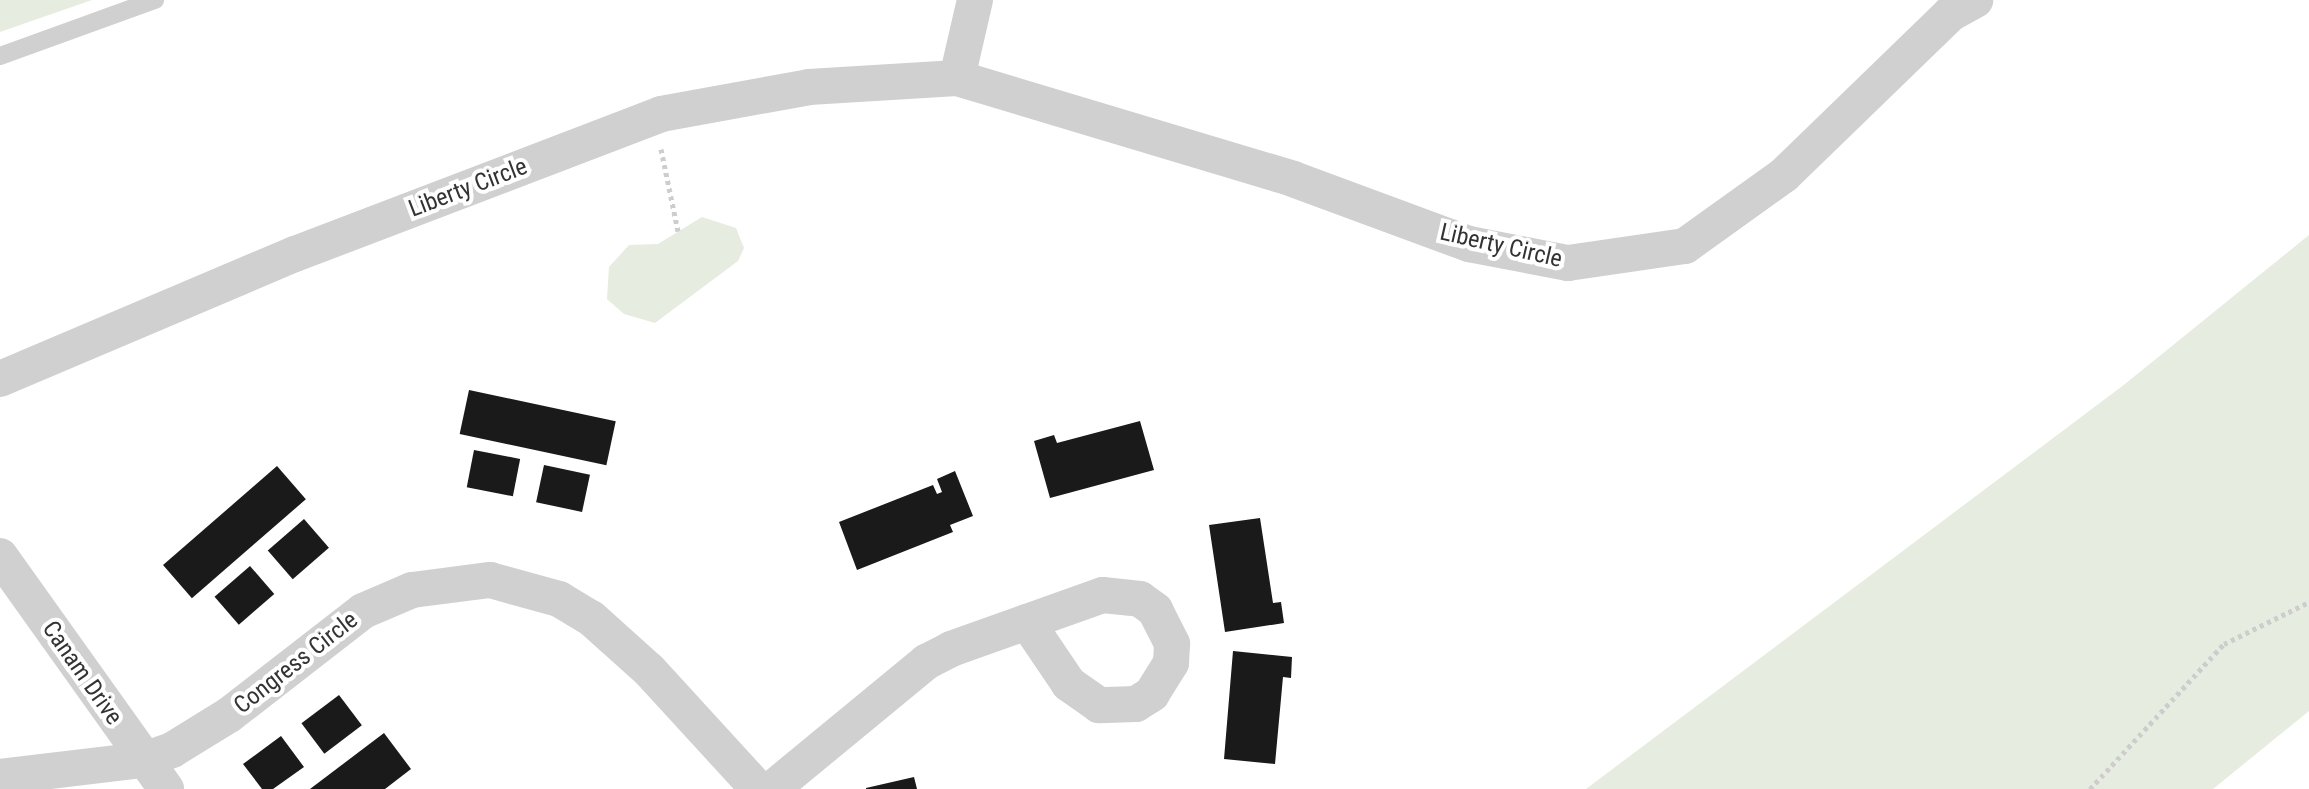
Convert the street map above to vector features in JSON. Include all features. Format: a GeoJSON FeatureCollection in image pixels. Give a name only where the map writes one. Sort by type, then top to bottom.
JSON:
{"type":"FeatureCollection","features":[{"type":"Feature","properties":{"kind":"street"},"geometry":{"type":"LineString","coordinates":[[957,78],[975,0]]}},
{"type":"Feature","properties":{"kind":"street","name":"Liberty Circle"},"geometry":{"type":"LineString","coordinates":[[0,379],[295,254],[648,119],[809,87],[957,78],[1293,179],[1469,244],[1568,263],[1685,246],[1784,175],[1950,14],[1975,0]]}},
{"type":"Feature","properties":{"kind":"street","name":"Canam Drive"},"geometry":{"type":"LineString","coordinates":[[0,556],[166,789]]}},
{"type":"Feature","properties":{"kind":"street","name":"Congress Circle"},"geometry":{"type":"LineString","coordinates":[[143,760],[229,715],[363,611],[412,590],[490,580],[559,599],[591,618],[649,670],[758,789]]}},
{"type":"Feature","properties":{"kind":"street"},"geometry":{"type":"LineString","coordinates":[[772,789],[926,662],[1027,622]]}},
{"type":"Feature","properties":{"kind":"street"},"geometry":{"type":"LineString","coordinates":[[0,777],[143,760]]}},
{"type":"Feature","properties":{"kind":"lane"},"geometry":{"type":"LineString","coordinates":[[0,56],[155,0]]}},
{"type":"Feature","properties":{"kind":"path"},"geometry":{"type":"LineString","coordinates":[[648,119],[671,177],[678,231]]}},
{"type":"Feature","properties":{"kind":"path"},"geometry":{"type":"LineString","coordinates":[[2090,789],[2224,644],[2309,602]]}},
{"type":"Feature","properties":{"kind":"shaded area"},"geometry":{"type":"Polygon","coordinates":[[[0,0],[92,0],[0,32],[0,0]]]}},
{"type":"Feature","properties":{"kind":"shaded area"},"geometry":{"type":"Polygon","coordinates":[[[702,217],[736,228],[744,248],[738,261],[655,323],[624,314],[607,299],[609,267],[629,245],[658,244],[702,217]]]}},
{"type":"Feature","properties":{"kind":"shaded area"},"geometry":{"type":"Polygon","coordinates":[[[2309,235],[2309,711],[2213,789],[1586,789],[2125,384],[2309,235]]]}},
{"type":"Feature","properties":{"kind":"building"},"geometry":{"type":"Polygon","coordinates":[[[469,390],[616,421],[606,465],[460,434],[469,390]]]}},
{"type":"Feature","properties":{"kind":"building"},"geometry":{"type":"Polygon","coordinates":[[[1140,421],[1154,470],[1050,498],[1034,441],[1054,435],[1057,443],[1140,421]]]}},
{"type":"Feature","properties":{"kind":"building"},"geometry":{"type":"Polygon","coordinates":[[[474,450],[520,459],[513,496],[467,487],[474,450]]]}},
{"type":"Feature","properties":{"kind":"building"},"geometry":{"type":"Polygon","coordinates":[[[544,465],[590,475],[582,512],[536,502],[544,465]]]}},
{"type":"Feature","properties":{"kind":"building"},"geometry":{"type":"Polygon","coordinates":[[[277,466],[306,499],[192,598],[163,565],[277,466]]]}},
{"type":"Feature","properties":{"kind":"building"},"geometry":{"type":"Polygon","coordinates":[[[955,471],[973,516],[950,525],[953,532],[857,570],[839,522],[933,485],[937,494],[942,492],[937,479],[955,471]]]}},
{"type":"Feature","properties":{"kind":"building"},"geometry":{"type":"Polygon","coordinates":[[[1260,518],[1273,603],[1281,602],[1284,623],[1225,632],[1209,525],[1260,518]]]}},
{"type":"Feature","properties":{"kind":"building"},"geometry":{"type":"Polygon","coordinates":[[[304,519],[329,548],[293,579],[268,550],[304,519]]]}},
{"type":"Feature","properties":{"kind":"building"},"geometry":{"type":"Polygon","coordinates":[[[250,566],[274,594],[239,625],[215,597],[250,566]]]}},
{"type":"Feature","properties":{"kind":"building"},"geometry":{"type":"Polygon","coordinates":[[[1233,651],[1292,657],[1291,678],[1283,677],[1275,764],[1224,759],[1233,651]]]}},
{"type":"Feature","properties":{"kind":"building"},"geometry":{"type":"Polygon","coordinates":[[[339,695],[362,725],[324,754],[301,723],[339,695]]]}},
{"type":"Feature","properties":{"kind":"building"},"geometry":{"type":"Polygon","coordinates":[[[384,733],[411,769],[385,789],[310,789],[384,733]]]}},
{"type":"Feature","properties":{"kind":"building"},"geometry":{"type":"Polygon","coordinates":[[[281,736],[304,767],[273,789],[262,789],[243,764],[281,736]]]}},
{"type":"Feature","properties":{"kind":"building"},"geometry":{"type":"Polygon","coordinates":[[[914,777],[917,789],[866,789],[866,788],[914,777]]]}}]}
